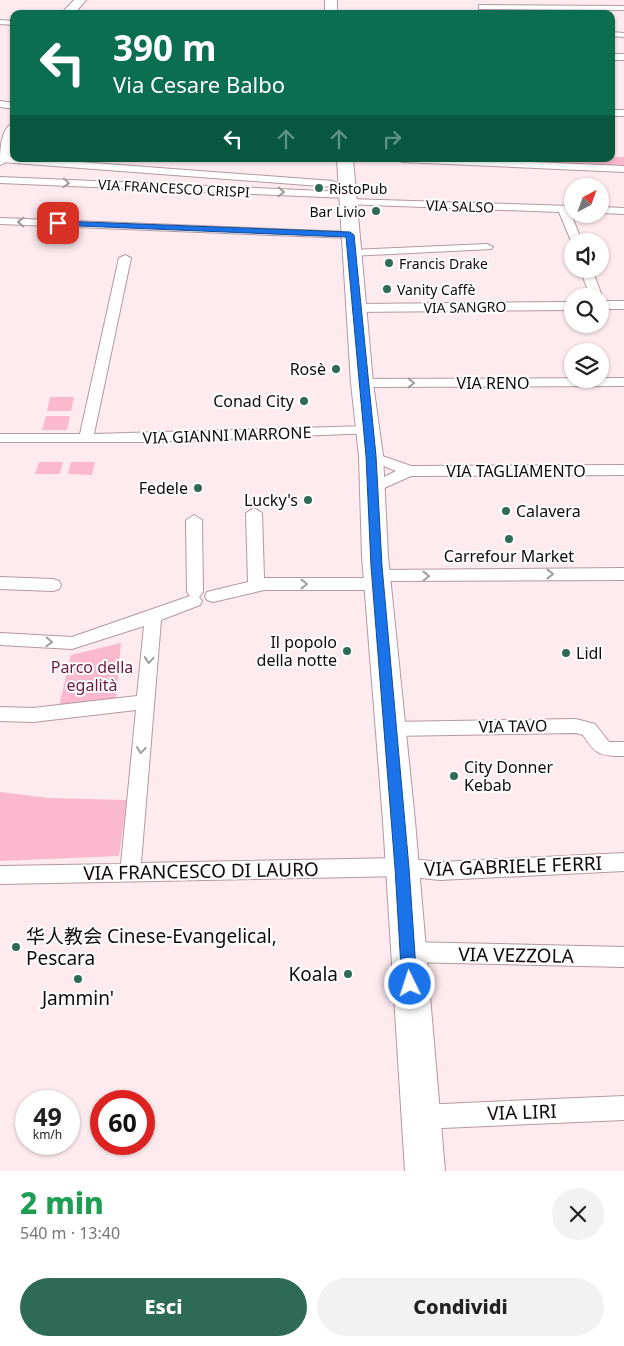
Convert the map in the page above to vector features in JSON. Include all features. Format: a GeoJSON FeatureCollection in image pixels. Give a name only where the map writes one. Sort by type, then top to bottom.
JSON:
{"type":"FeatureCollection","features":[{"type":"Feature","properties":{"kind":"main road"},"geometry":{"type":"LineString","coordinates":[[345,162],[362,383],[371,456],[377,580],[391,729],[425,1171]]}},
{"type":"Feature","properties":{"kind":"street"},"geometry":{"type":"LineString","coordinates":[[71,10],[80,0]]}},
{"type":"Feature","properties":{"kind":"street"},"geometry":{"type":"LineString","coordinates":[[481,7],[624,8]]}},
{"type":"Feature","properties":{"kind":"street"},"geometry":{"type":"LineString","coordinates":[[1,160],[10,137]]}},
{"type":"Feature","properties":{"kind":"street","name":"VIA SALSO"},"geometry":{"type":"LineString","coordinates":[[21,162],[347,194],[564,210]]}},
{"type":"Feature","properties":{"kind":"street"},"geometry":{"type":"LineString","coordinates":[[469,162],[624,169]]}},
{"type":"Feature","properties":{"kind":"street","name":"VIA FRANCESCO CRISPI"},"geometry":{"type":"LineString","coordinates":[[0,180],[347,194]]}},
{"type":"Feature","properties":{"kind":"street"},"geometry":{"type":"LineString","coordinates":[[609,210],[624,211]]}},
{"type":"Feature","properties":{"kind":"street"},"geometry":{"type":"LineString","coordinates":[[0,221],[350,244],[487,247]]}},
{"type":"Feature","properties":{"kind":"street"},"geometry":{"type":"LineString","coordinates":[[86,438],[125,258]]}},
{"type":"Feature","properties":{"kind":"street"},"geometry":{"type":"LineString","coordinates":[[609,305],[624,305]]}},
{"type":"Feature","properties":{"kind":"street","name":"VIA SANGRO"},"geometry":{"type":"LineString","coordinates":[[357,308],[564,306]]}},
{"type":"Feature","properties":{"kind":"street","name":"VIA RENO"},"geometry":{"type":"LineString","coordinates":[[362,383],[624,382]]}},
{"type":"Feature","properties":{"kind":"street","name":"VIA GIANNI MARRONE"},"geometry":{"type":"LineString","coordinates":[[0,438],[217,436],[368,430]]}},
{"type":"Feature","properties":{"kind":"street","name":"VIA TAGLIAMENTO"},"geometry":{"type":"LineString","coordinates":[[371,456],[409,471],[624,470]]}},
{"type":"Feature","properties":{"kind":"street","name":"VIA TAGLIAMENTO"},"geometry":{"type":"LineString","coordinates":[[373,488],[409,471]]}},
{"type":"Feature","properties":{"kind":"street"},"geometry":{"type":"LineString","coordinates":[[254,513],[256,586]]}},
{"type":"Feature","properties":{"kind":"street"},"geometry":{"type":"LineString","coordinates":[[194,520],[194,596]]}},
{"type":"Feature","properties":{"kind":"street"},"geometry":{"type":"LineString","coordinates":[[0,639],[72,643],[153,617],[205,589],[211,591],[213,596],[256,586],[377,580],[624,574]]}},
{"type":"Feature","properties":{"kind":"street"},"geometry":{"type":"LineString","coordinates":[[0,583],[53,586]]}},
{"type":"Feature","properties":{"kind":"street"},"geometry":{"type":"LineString","coordinates":[[130,872],[153,617]]}},
{"type":"Feature","properties":{"kind":"street"},"geometry":{"type":"LineString","coordinates":[[0,714],[33,715],[146,702]]}},
{"type":"Feature","properties":{"kind":"street","name":"VIA TAVO"},"geometry":{"type":"LineString","coordinates":[[391,729],[576,726],[589,729],[599,745],[606,749],[624,749]]}},
{"type":"Feature","properties":{"kind":"street","name":"VIA GABRIELE FERRI"},"geometry":{"type":"LineString","coordinates":[[402,868],[440,871],[624,862]]}},
{"type":"Feature","properties":{"kind":"street","name":"VIA FRANCESCO DI LAURO"},"geometry":{"type":"LineString","coordinates":[[0,875],[402,868]]}},
{"type":"Feature","properties":{"kind":"street","name":"VIA VEZZOLA"},"geometry":{"type":"LineString","coordinates":[[407,952],[624,957]]}},
{"type":"Feature","properties":{"kind":"street","name":"VIA LIRI"},"geometry":{"type":"LineString","coordinates":[[420,1116],[624,1108]]}},
{"type":"Feature","properties":{"kind":"green space"},"geometry":{"type":"Polygon","coordinates":[[[615,157],[624,157],[624,168],[556,163],[615,162],[615,157]]]}},
{"type":"Feature","properties":{"kind":"green space"},"geometry":{"type":"Polygon","coordinates":[[[50,397],[74,397],[71,411],[47,411],[50,397]]]}},
{"type":"Feature","properties":{"kind":"green space"},"geometry":{"type":"Polygon","coordinates":[[[46,416],[70,416],[67,430],[42,430],[46,416]]]}},
{"type":"Feature","properties":{"kind":"green space"},"geometry":{"type":"Polygon","coordinates":[[[39,462],[63,462],[60,474],[35,474],[39,462]]]}},
{"type":"Feature","properties":{"kind":"green space"},"geometry":{"type":"Polygon","coordinates":[[[71,462],[95,462],[92,475],[68,474],[71,462]]]}},
{"type":"Feature","properties":{"kind":"green space","name":"Parco della egalità"},"geometry":{"type":"Polygon","coordinates":[[[121,643],[116,700],[59,706],[71,655],[121,643]]]}},
{"type":"Feature","properties":{"kind":"green space"},"geometry":{"type":"Polygon","coordinates":[[[0,792],[48,798],[127,800],[119,856],[0,861],[0,792]]]}},
{"type":"Feature","properties":{"kind":"place","name":"RistoPub"},"geometry":{"type":"Point","coordinates":[319,188]}},
{"type":"Feature","properties":{"kind":"place","name":"Bar Livio"},"geometry":{"type":"Point","coordinates":[376,211]}},
{"type":"Feature","properties":{"kind":"place","name":"Francis Drake"},"geometry":{"type":"Point","coordinates":[389,263]}},
{"type":"Feature","properties":{"kind":"place","name":"Vanity Caffè"},"geometry":{"type":"Point","coordinates":[387,289]}},
{"type":"Feature","properties":{"kind":"place","name":"Rosè"},"geometry":{"type":"Point","coordinates":[336,369]}},
{"type":"Feature","properties":{"kind":"place","name":"Conad City"},"geometry":{"type":"Point","coordinates":[304,401]}},
{"type":"Feature","properties":{"kind":"place","name":"Fedele"},"geometry":{"type":"Point","coordinates":[198,488]}},
{"type":"Feature","properties":{"kind":"place","name":"Lucky's"},"geometry":{"type":"Point","coordinates":[308,500]}},
{"type":"Feature","properties":{"kind":"place","name":"Calavera"},"geometry":{"type":"Point","coordinates":[506,511]}},
{"type":"Feature","properties":{"kind":"place","name":"Carrefour Market"},"geometry":{"type":"Point","coordinates":[509,539]}},
{"type":"Feature","properties":{"kind":"place","name":"Il popolo della notte"},"geometry":{"type":"Point","coordinates":[347,651]}},
{"type":"Feature","properties":{"kind":"place","name":"Lidl"},"geometry":{"type":"Point","coordinates":[566,653]}},
{"type":"Feature","properties":{"kind":"place","name":"City Donner Kebab"},"geometry":{"type":"Point","coordinates":[454,776]}},
{"type":"Feature","properties":{"kind":"place","name":"华人教会 Cinese-Evangelical, Pescara"},"geometry":{"type":"Point","coordinates":[16,947]}},
{"type":"Feature","properties":{"kind":"place","name":"Koala"},"geometry":{"type":"Point","coordinates":[348,974]}},
{"type":"Feature","properties":{"kind":"place","name":"Jammin'"},"geometry":{"type":"Point","coordinates":[78,979]}},
{"type":"Feature","properties":{"kind":"route"},"geometry":{"type":"LineString","coordinates":[[58,223],[350,235],[362,383],[371,456],[376,566],[391,729],[410,984]]}}]}
